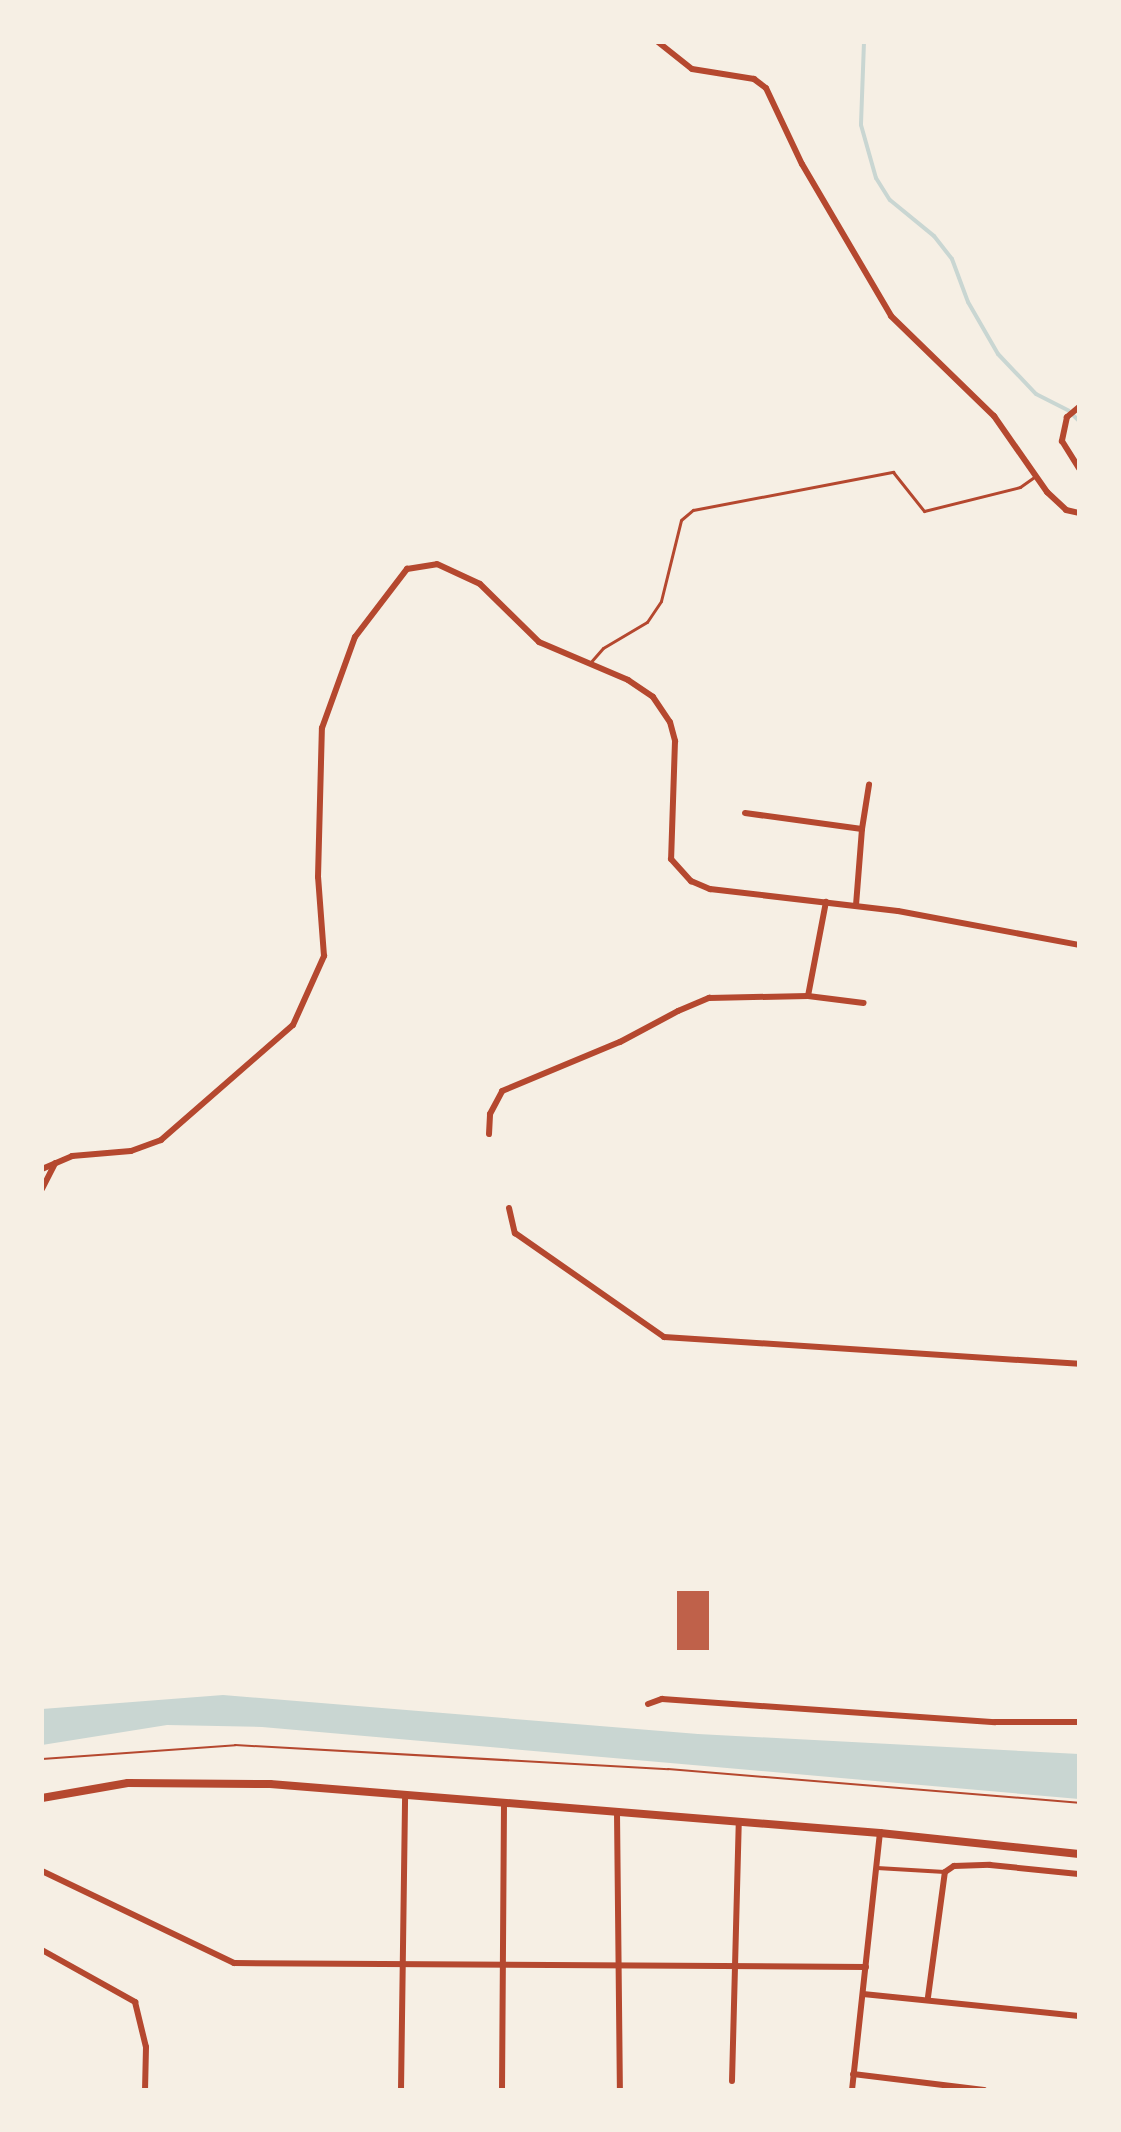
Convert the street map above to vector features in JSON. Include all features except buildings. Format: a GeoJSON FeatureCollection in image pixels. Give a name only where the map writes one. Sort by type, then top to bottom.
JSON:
{"type":"FeatureCollection","features":[{"type":"Feature","properties":{"kind":"main road"},"geometry":{"type":"LineString","coordinates":[[42,1798],[128,1783],[270,1784],[405,1798],[880,1833],[1079,1854]]}},
{"type":"Feature","properties":{"kind":"street"},"geometry":{"type":"LineString","coordinates":[[658,42],[692,69],[754,79],[766,88],[802,164],[891,316],[994,416],[1036,476],[1066,510],[1079,513]]}},
{"type":"Feature","properties":{"kind":"street"},"geometry":{"type":"LineString","coordinates":[[1079,407],[1067,417],[1062,441],[1079,468]]}},
{"type":"Feature","properties":{"kind":"street"},"geometry":{"type":"LineString","coordinates":[[42,1169],[55,1163],[131,1151],[161,1140],[293,1025],[324,956],[318,877],[322,728],[355,637],[407,569],[437,564],[480,584],[539,642],[653,697],[670,722],[676,764],[671,859],[691,881],[710,889],[856,906],[1079,945]]}},
{"type":"Feature","properties":{"kind":"street"},"geometry":{"type":"LineString","coordinates":[[856,906],[869,785]]}},
{"type":"Feature","properties":{"kind":"street"},"geometry":{"type":"LineString","coordinates":[[745,813],[862,829]]}},
{"type":"Feature","properties":{"kind":"street"},"geometry":{"type":"LineString","coordinates":[[808,996],[826,902]]}},
{"type":"Feature","properties":{"kind":"street"},"geometry":{"type":"LineString","coordinates":[[489,1134],[490,1114],[502,1091],[620,1042],[709,998],[808,996],[864,1003]]}},
{"type":"Feature","properties":{"kind":"street"},"geometry":{"type":"LineString","coordinates":[[42,1189],[55,1163]]}},
{"type":"Feature","properties":{"kind":"street"},"geometry":{"type":"LineString","coordinates":[[509,1208],[515,1233],[664,1337],[1079,1364]]}},
{"type":"Feature","properties":{"kind":"street"},"geometry":{"type":"LineString","coordinates":[[648,1704],[662,1699],[1069,1724],[1079,1720]]}},
{"type":"Feature","properties":{"kind":"street"},"geometry":{"type":"LineString","coordinates":[[401,2090],[405,1798]]}},
{"type":"Feature","properties":{"kind":"street"},"geometry":{"type":"LineString","coordinates":[[502,2090],[504,1805]]}},
{"type":"Feature","properties":{"kind":"street"},"geometry":{"type":"LineString","coordinates":[[617,1813],[620,2090]]}},
{"type":"Feature","properties":{"kind":"street"},"geometry":{"type":"LineString","coordinates":[[732,2081],[739,1821]]}},
{"type":"Feature","properties":{"kind":"street"},"geometry":{"type":"LineString","coordinates":[[852,2090],[880,1833]]}},
{"type":"Feature","properties":{"kind":"street"},"geometry":{"type":"LineString","coordinates":[[877,1868],[945,1872],[954,1866],[990,1865],[1079,1874]]}},
{"type":"Feature","properties":{"kind":"street"},"geometry":{"type":"LineString","coordinates":[[42,1871],[234,1963],[619,1969],[866,1967]]}},
{"type":"Feature","properties":{"kind":"street"},"geometry":{"type":"LineString","coordinates":[[928,1997],[945,1872]]}},
{"type":"Feature","properties":{"kind":"street"},"geometry":{"type":"LineString","coordinates":[[42,1950],[135,2002],[146,2047],[145,2090]]}},
{"type":"Feature","properties":{"kind":"street"},"geometry":{"type":"LineString","coordinates":[[863,1994],[928,1997],[1079,2016]]}},
{"type":"Feature","properties":{"kind":"street"},"geometry":{"type":"LineString","coordinates":[[853,2074],[984,2090]]}},
{"type":"Feature","properties":{"kind":"lane"},"geometry":{"type":"LineString","coordinates":[[589,664],[654,611],[670,574],[681,520],[693,510],[893,472],[924,511],[1020,487],[1036,476]]}},
{"type":"Feature","properties":{"kind":"path"},"geometry":{"type":"LineString","coordinates":[[42,1759],[250,1745],[668,1769],[1079,1803]]}},
{"type":"Feature","properties":{"kind":"shaded area"},"geometry":{"type":"Polygon","coordinates":[[[223,1695],[698,1734],[1079,1754],[1079,1799],[262,1727],[167,1725],[42,1745],[42,1709],[223,1695]]]}},
{"type":"Feature","properties":{"kind":"waterway"},"geometry":{"type":"LineString","coordinates":[[864,42],[861,125],[876,178],[890,200],[934,236],[952,259],[968,302],[998,354],[1036,394],[1069,411]]}},
{"type":"Feature","properties":{"kind":"waterway"},"geometry":{"type":"LineString","coordinates":[[1074,416],[1079,421]]}}]}
